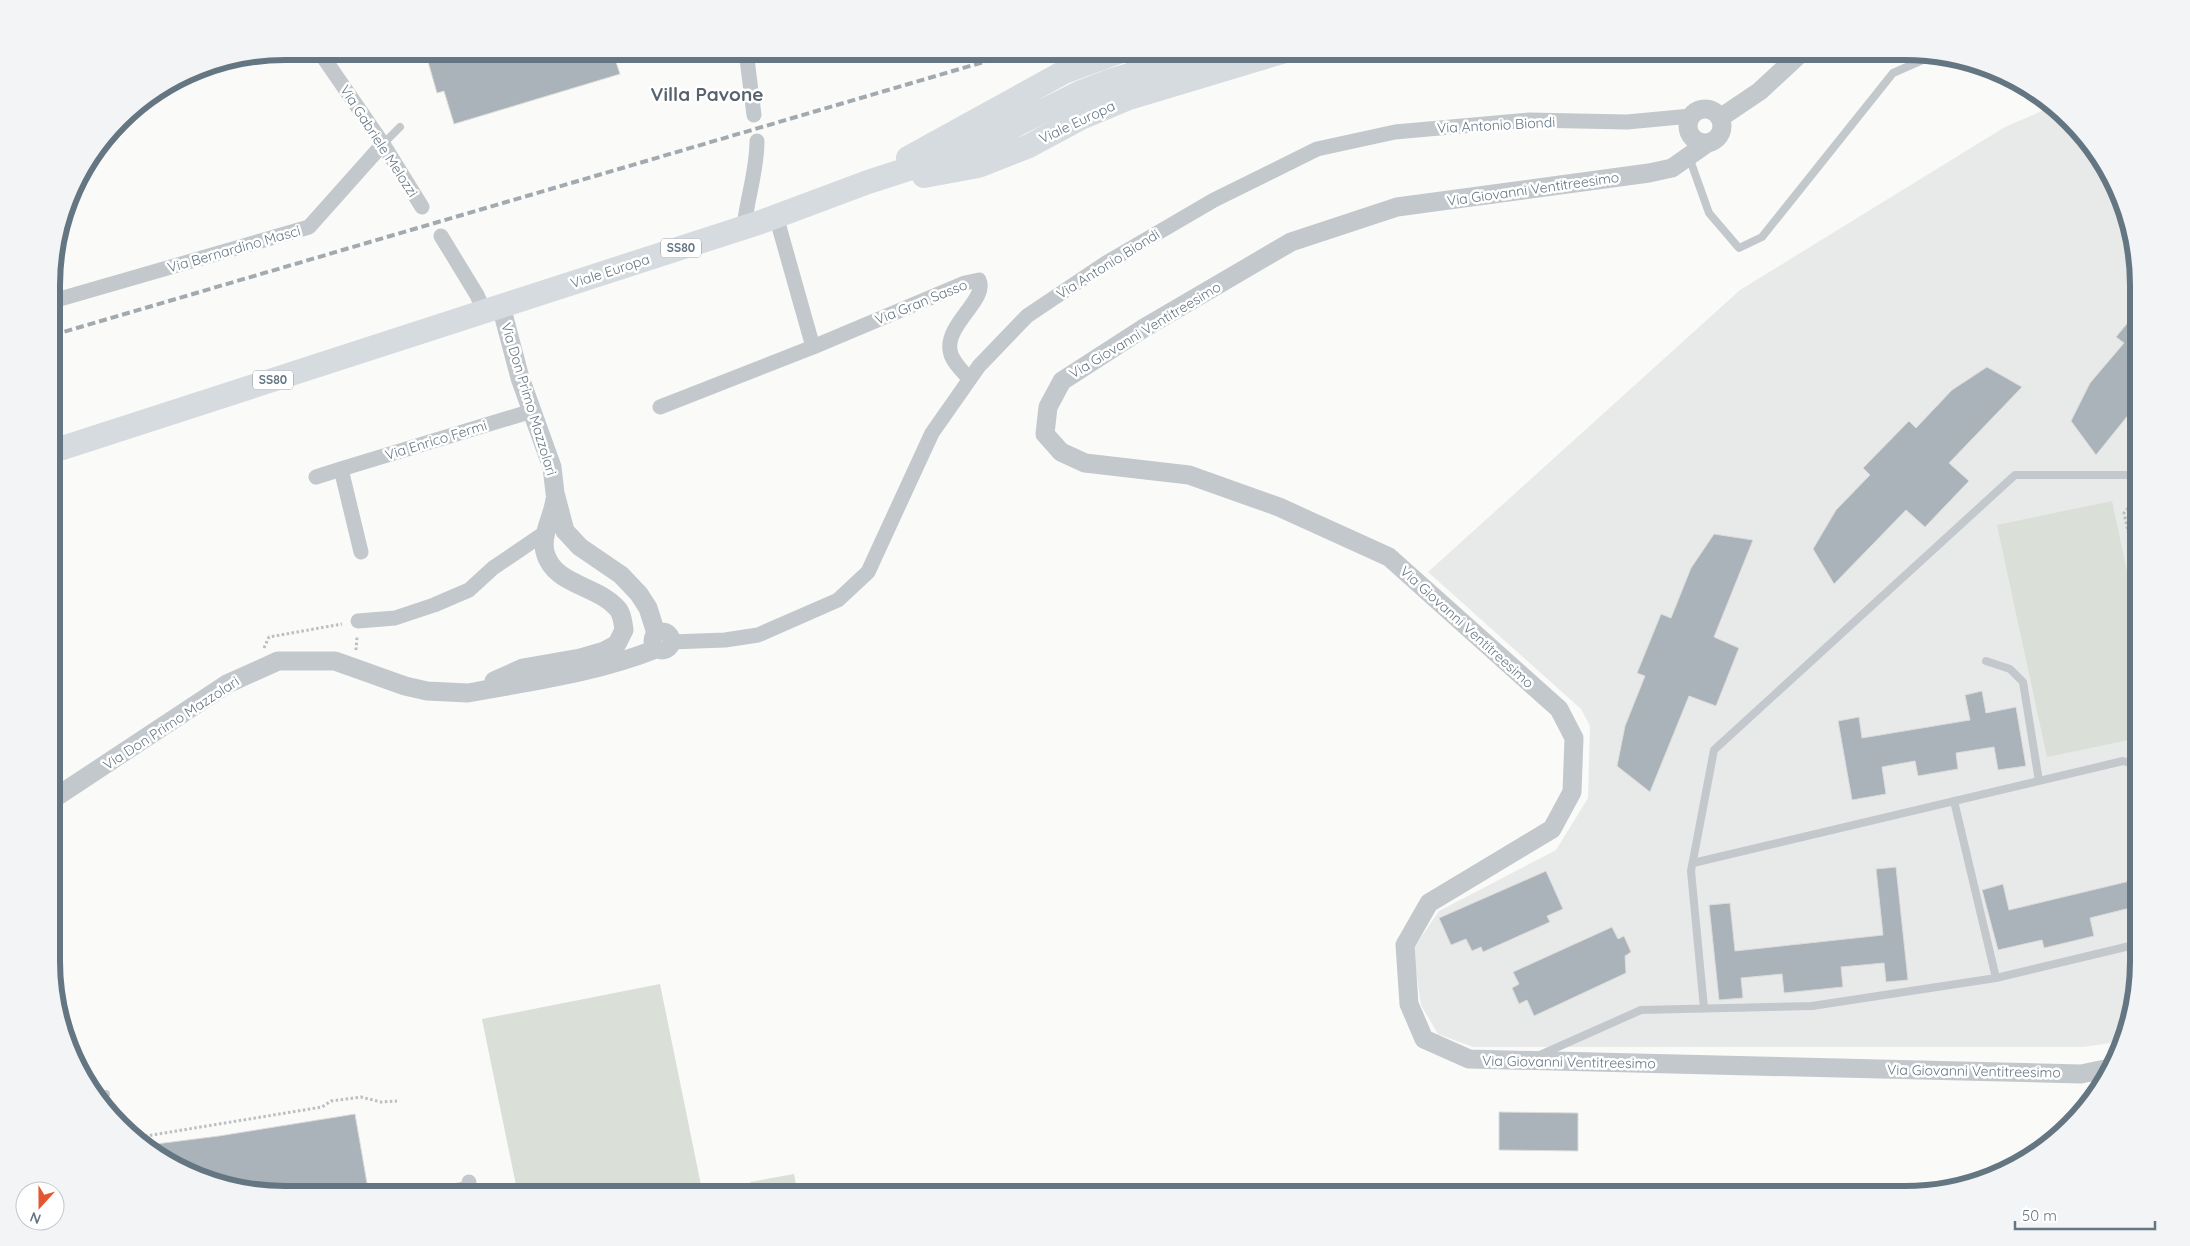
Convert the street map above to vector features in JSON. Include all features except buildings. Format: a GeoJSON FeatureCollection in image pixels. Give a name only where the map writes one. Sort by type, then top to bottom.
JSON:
{"type":"FeatureCollection","features":[{"type":"Feature","properties":{"kind":"main road","name":"Viale Europa"},"geometry":{"type":"LineString","coordinates":[[868,182],[1041,83],[1095,60]]}},
{"type":"Feature","properties":{"kind":"main road","name":"Viale Europa"},"geometry":{"type":"LineString","coordinates":[[493,309],[744,227],[868,182],[964,151],[1079,93],[1110,81],[1177,60]]}},
{"type":"Feature","properties":{"kind":"main road","name":"Viale Europa"},"geometry":{"type":"LineString","coordinates":[[868,182],[944,174],[978,166],[1029,146],[1089,115],[1129,98],[1255,60]]}},
{"type":"Feature","properties":{"kind":"main road","name":"SS80"},"geometry":{"type":"LineString","coordinates":[[60,449],[493,309]]}},
{"type":"Feature","properties":{"kind":"street","name":"Via Gabriele Melozzi"},"geometry":{"type":"LineString","coordinates":[[325,60],[383,144],[422,207]]}},
{"type":"Feature","properties":{"kind":"street"},"geometry":{"type":"LineString","coordinates":[[747,60],[754,115]]}},
{"type":"Feature","properties":{"kind":"street"},"geometry":{"type":"LineString","coordinates":[[1720,118],[1760,91],[1793,60]]}},
{"type":"Feature","properties":{"kind":"street"},"geometry":{"type":"LineString","coordinates":[[1706,109],[1712,110],[1720,118],[1722,129],[1717,139],[1706,144],[1695,141],[1691,137],[1687,126],[1695,112],[1706,109]]}},
{"type":"Feature","properties":{"kind":"street","name":"Via Antonio Biondi"},"geometry":{"type":"LineString","coordinates":[[661,641],[725,640],[758,635],[838,600],[868,572],[932,433],[979,366],[1026,316],[1106,263],[1214,200],[1316,149],[1396,132],[1528,120],[1627,122],[1691,116]]}},
{"type":"Feature","properties":{"kind":"street"},"geometry":{"type":"LineString","coordinates":[[744,227],[757,164],[757,141]]}},
{"type":"Feature","properties":{"kind":"street","name":"Via Bernardino Masci"},"geometry":{"type":"LineString","coordinates":[[60,300],[309,227],[383,144]]}},
{"type":"Feature","properties":{"kind":"street","name":"Via Giovanni Ventitreesimo"},"geometry":{"type":"LineString","coordinates":[[1706,144],[1672,168],[1649,173],[1397,207],[1291,242],[1144,328],[1062,381],[1048,407],[1045,434],[1061,452],[1085,463],[1189,475],[1279,507],[1388,557],[1559,709],[1574,738],[1572,792],[1552,829],[1430,903],[1405,945],[1409,1004],[1424,1039],[1469,1059],[2081,1074],[2102,1070]]}},
{"type":"Feature","properties":{"kind":"street"},"geometry":{"type":"LineString","coordinates":[[776,216],[813,347]]}},
{"type":"Feature","properties":{"kind":"street"},"geometry":{"type":"LineString","coordinates":[[441,236],[477,295],[493,309]]}},
{"type":"Feature","properties":{"kind":"street","name":"Via Gran Sasso"},"geometry":{"type":"LineString","coordinates":[[660,406],[979,280],[982,285],[980,294],[954,330],[949,349],[954,362],[969,379]]}},
{"type":"Feature","properties":{"kind":"street","name":"Via Don Primo Mazzolari"},"geometry":{"type":"LineString","coordinates":[[60,794],[227,684],[278,662],[335,661],[405,686],[427,691],[468,693],[601,667],[661,641],[648,608],[639,594],[621,574],[580,547],[565,531],[552,467],[514,362],[510,337],[493,309]]}},
{"type":"Feature","properties":{"kind":"street","name":"Via Enrico Fermi"},"geometry":{"type":"LineString","coordinates":[[316,478],[532,411]]}},
{"type":"Feature","properties":{"kind":"street"},"geometry":{"type":"LineString","coordinates":[[341,469],[361,552]]}},
{"type":"Feature","properties":{"kind":"street","name":"Via Don Primo Mazzolari"},"geometry":{"type":"LineString","coordinates":[[468,693],[505,674],[523,668],[580,658],[604,651],[617,644],[624,630],[618,609],[602,596],[563,577],[550,565],[545,551],[546,532],[554,511],[556,493]]}},
{"type":"Feature","properties":{"kind":"street"},"geometry":{"type":"LineString","coordinates":[[358,621],[395,618],[434,605],[469,590],[493,568],[546,532]]}},
{"type":"Feature","properties":{"kind":"lane"},"geometry":{"type":"LineString","coordinates":[[1689,157],[1709,213],[1739,248],[1762,237],[1893,73],[1922,60]]}},
{"type":"Feature","properties":{"kind":"lane"},"geometry":{"type":"LineString","coordinates":[[383,144],[400,127]]}},
{"type":"Feature","properties":{"kind":"lane"},"geometry":{"type":"LineString","coordinates":[[1704,1008],[1691,871],[1714,750],[2016,475],[2130,475]]}},
{"type":"Feature","properties":{"kind":"lane"},"geometry":{"type":"LineString","coordinates":[[1986,661],[2010,669],[2023,682],[2039,781]]}},
{"type":"Feature","properties":{"kind":"lane"},"geometry":{"type":"LineString","coordinates":[[1692,863],[2123,761],[2130,763]]}},
{"type":"Feature","properties":{"kind":"lane"},"geometry":{"type":"LineString","coordinates":[[1954,801],[1996,978]]}},
{"type":"Feature","properties":{"kind":"lane"},"geometry":{"type":"LineString","coordinates":[[1527,1061],[1641,1010],[1812,1006],[1996,978],[2130,946]]}},
{"type":"Feature","properties":{"kind":"path"},"geometry":{"type":"LineString","coordinates":[[2130,506],[2124,513],[2130,540]]}},
{"type":"Feature","properties":{"kind":"path"},"geometry":{"type":"LineString","coordinates":[[252,673],[269,637],[358,621],[356,668]]}},
{"type":"Feature","properties":{"kind":"path"},"geometry":{"type":"LineString","coordinates":[[145,1136],[322,1107],[331,1101],[361,1097],[381,1102],[397,1101]]}},
{"type":"Feature","properties":{"kind":"shaded area"},"geometry":{"type":"Polygon","coordinates":[[[2045,110],[2074,137],[2092,160],[2113,199],[2126,241],[2130,270],[2130,976],[2126,1005],[2115,1042],[2083,1047],[1473,1047],[1438,1034],[1421,1005],[1413,949],[1439,911],[1556,850],[1588,798],[1590,726],[1581,709],[1428,572],[1740,290],[2005,127],[2045,110]]]}},
{"type":"Feature","properties":{"kind":"shaded area"},"geometry":{"type":"Polygon","coordinates":[[[2112,501],[2130,585],[2130,740],[2047,757],[1997,525],[2112,501]]]}},
{"type":"Feature","properties":{"kind":"shaded area"},"geometry":{"type":"Polygon","coordinates":[[[660,984],[701,1186],[516,1186],[482,1019],[660,984]]]}},
{"type":"Feature","properties":{"kind":"shaded area"},"geometry":{"type":"Polygon","coordinates":[[[794,1174],[796,1186],[751,1186],[750,1182],[794,1174]]]}},
{"type":"Feature","properties":{"kind":"railway"},"geometry":{"type":"LineString","coordinates":[[60,333],[990,60]]}},
{"type":"Feature","properties":{"kind":"district","name":"Villa Pavone"},"geometry":{"type":"Point","coordinates":[707,94]}}]}
